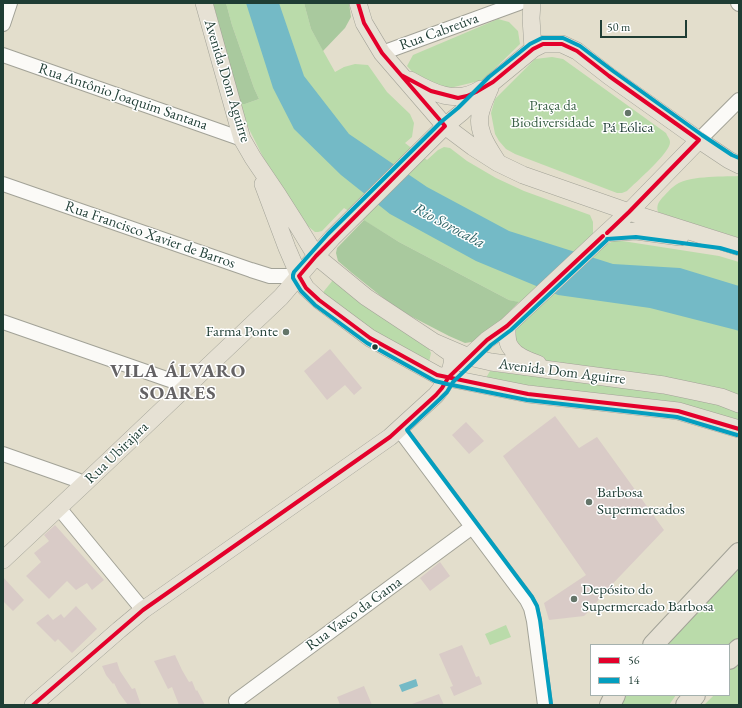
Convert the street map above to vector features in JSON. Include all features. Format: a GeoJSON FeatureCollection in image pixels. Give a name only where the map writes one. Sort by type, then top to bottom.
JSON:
{"type":"FeatureCollection","features":[{"type":"Feature","properties":{"kind":"highway"},"geometry":{"type":"LineString","coordinates":[[654,644],[739,553]]}},
{"type":"Feature","properties":{"kind":"highway"},"geometry":{"type":"LineString","coordinates":[[730,658],[739,648]]}},
{"type":"Feature","properties":{"kind":"highway"},"geometry":{"type":"LineString","coordinates":[[610,705],[614,696]]}},
{"type":"Feature","properties":{"kind":"highway"},"geometry":{"type":"LineString","coordinates":[[686,705],[694,696]]}},
{"type":"Feature","properties":{"kind":"main road","name":"Avenida Dom Aguirre"},"geometry":{"type":"LineString","coordinates":[[204,3],[242,140],[316,256],[366,297],[434,342],[469,357],[491,362],[664,385],[721,397],[739,404]]}},
{"type":"Feature","properties":{"kind":"main road"},"geometry":{"type":"LineString","coordinates":[[358,3],[364,23],[382,53],[445,126],[473,148],[498,163],[523,174],[629,212],[739,247]]}},
{"type":"Feature","properties":{"kind":"main road"},"geometry":{"type":"LineString","coordinates":[[520,3],[531,18],[533,49]]}},
{"type":"Feature","properties":{"kind":"main road"},"geometry":{"type":"LineString","coordinates":[[403,76],[430,91],[458,98],[476,92],[493,82],[533,49],[543,44],[562,44],[577,51],[609,76],[699,140],[739,165]]}},
{"type":"Feature","properties":{"kind":"main road"},"geometry":{"type":"LineString","coordinates":[[493,82],[480,112],[479,120],[480,130],[498,163]]}},
{"type":"Feature","properties":{"kind":"main road","name":"Rua Ubirajara"},"geometry":{"type":"LineString","coordinates":[[3,560],[281,297],[316,256],[341,230],[431,139],[493,82]]}},
{"type":"Feature","properties":{"kind":"main road"},"geometry":{"type":"LineString","coordinates":[[33,705],[143,610],[390,437],[442,388],[448,378],[487,340],[510,323],[629,212],[699,140]]}},
{"type":"Feature","properties":{"kind":"main road","name":"Avenida Dom Aguirre"},"geometry":{"type":"LineString","coordinates":[[253,158],[287,248],[306,288],[319,300],[370,338],[422,367],[437,375],[448,378],[528,394],[678,411],[739,429]]}},
{"type":"Feature","properties":{"kind":"main road"},"geometry":{"type":"LineString","coordinates":[[605,235],[636,231],[721,242]]}},
{"type":"Feature","properties":{"kind":"main road"},"geometry":{"type":"LineString","coordinates":[[510,323],[506,335],[511,348],[526,359],[557,371]]}},
{"type":"Feature","properties":{"kind":"main road"},"geometry":{"type":"LineString","coordinates":[[434,342],[450,353],[452,358],[448,378]]}},
{"type":"Feature","properties":{"kind":"street"},"geometry":{"type":"LineString","coordinates":[[3,24],[10,3]]}},
{"type":"Feature","properties":{"kind":"street"},"geometry":{"type":"LineString","coordinates":[[477,19],[488,3]]}},
{"type":"Feature","properties":{"kind":"street","name":"Rua Cabreúva"},"geometry":{"type":"LineString","coordinates":[[382,53],[520,3]]}},
{"type":"Feature","properties":{"kind":"street","name":"Rua Antônio Joaquim Santana"},"geometry":{"type":"LineString","coordinates":[[3,55],[242,140]]}},
{"type":"Feature","properties":{"kind":"street"},"geometry":{"type":"LineString","coordinates":[[699,140],[739,100]]}},
{"type":"Feature","properties":{"kind":"street","name":"Rua Francisco Xavier de Barros"},"geometry":{"type":"LineString","coordinates":[[3,184],[270,276],[299,276]]}},
{"type":"Feature","properties":{"kind":"street"},"geometry":{"type":"LineString","coordinates":[[3,322],[187,386]]}},
{"type":"Feature","properties":{"kind":"street"},"geometry":{"type":"LineString","coordinates":[[399,429],[527,600],[531,608],[534,621],[545,705]]}},
{"type":"Feature","properties":{"kind":"street"},"geometry":{"type":"LineString","coordinates":[[3,454],[77,480],[84,484]]}},
{"type":"Feature","properties":{"kind":"street"},"geometry":{"type":"LineString","coordinates":[[58,508],[143,610]]}},
{"type":"Feature","properties":{"kind":"street","name":"Rua Vasco da Gama"},"geometry":{"type":"LineString","coordinates":[[236,701],[472,527]]}},
{"type":"Feature","properties":{"kind":"green space"},"geometry":{"type":"Polygon","coordinates":[[[213,3],[226,3],[232,25],[259,99],[245,104],[240,104],[213,3]]]}},
{"type":"Feature","properties":{"kind":"green space"},"geometry":{"type":"Polygon","coordinates":[[[226,3],[304,3],[311,29],[335,72],[344,67],[355,64],[368,65],[387,92],[410,114],[414,123],[412,137],[405,143],[427,160],[438,150],[444,147],[450,148],[467,161],[496,178],[524,191],[590,215],[593,222],[593,235],[590,238],[607,244],[616,240],[719,256],[739,262],[739,397],[565,366],[533,358],[513,339],[517,327],[538,307],[509,300],[399,242],[344,208],[322,231],[315,232],[304,223],[264,159],[249,129],[240,104],[245,104],[259,99],[232,25],[226,3]]]}},
{"type":"Feature","properties":{"kind":"green space"},"geometry":{"type":"Polygon","coordinates":[[[304,3],[349,3],[351,17],[345,28],[323,51],[311,29],[304,3]]]}},
{"type":"Feature","properties":{"kind":"green space"},"geometry":{"type":"Polygon","coordinates":[[[498,19],[509,22],[518,31],[520,44],[483,80],[450,88],[430,86],[416,76],[407,66],[413,55],[498,19]]]}},
{"type":"Feature","properties":{"kind":"green space","name":"Praça da Biodiversidade"},"geometry":{"type":"Polygon","coordinates":[[[552,57],[563,59],[666,133],[670,140],[669,147],[665,153],[627,191],[617,193],[515,154],[506,149],[495,134],[491,113],[495,99],[535,59],[552,57]]]}},
{"type":"Feature","properties":{"kind":"green space"},"geometry":{"type":"Polygon","coordinates":[[[739,176],[739,238],[658,212],[657,207],[659,201],[679,183],[686,180],[704,177],[739,176]]]}},
{"type":"Feature","properties":{"kind":"green space"},"geometry":{"type":"Polygon","coordinates":[[[364,220],[399,242],[509,300],[519,302],[478,341],[465,343],[397,309],[338,261],[336,253],[337,248],[364,220]]]}},
{"type":"Feature","properties":{"kind":"green space"},"geometry":{"type":"Polygon","coordinates":[[[333,280],[429,349],[431,353],[429,362],[407,353],[320,296],[333,280]]]}},
{"type":"Feature","properties":{"kind":"green space"},"geometry":{"type":"Polygon","coordinates":[[[490,371],[604,383],[668,392],[720,404],[739,411],[739,425],[537,390],[486,378],[490,371]]]}},
{"type":"Feature","properties":{"kind":"green space"},"geometry":{"type":"Polygon","coordinates":[[[739,568],[739,705],[704,705],[713,696],[730,696],[730,644],[668,644],[739,568]]]}},
{"type":"Feature","properties":{"kind":"green space"},"geometry":{"type":"Polygon","coordinates":[[[506,625],[511,637],[490,645],[485,634],[506,625]]]}},
{"type":"Feature","properties":{"kind":"green space"},"geometry":{"type":"Polygon","coordinates":[[[624,696],[675,696],[669,705],[620,705],[624,696]]]}},
{"type":"Feature","properties":{"kind":"water","name":"Rio Sorocaba"},"geometry":{"type":"Polygon","coordinates":[[[246,3],[279,3],[304,76],[349,134],[427,187],[509,231],[613,264],[680,268],[739,286],[739,331],[650,308],[558,295],[476,261],[390,214],[341,175],[294,129],[273,88],[246,3]]]}},
{"type":"Feature","properties":{"kind":"water"},"geometry":{"type":"Polygon","coordinates":[[[416,679],[418,686],[402,692],[399,685],[416,679]]]}},
{"type":"Feature","properties":{"kind":"building"},"geometry":{"type":"Polygon","coordinates":[[[330,349],[362,388],[354,395],[345,385],[327,400],[304,371],[330,349]]]}},
{"type":"Feature","properties":{"kind":"building","name":"Barbosa Supermercados"},"geometry":{"type":"Polygon","coordinates":[[[555,416],[579,448],[597,437],[664,530],[584,616],[549,620],[544,603],[586,575],[503,456],[555,416]]]}},
{"type":"Feature","properties":{"kind":"building"},"geometry":{"type":"Polygon","coordinates":[[[466,422],[484,441],[469,454],[452,435],[466,422]]]}},
{"type":"Feature","properties":{"kind":"building"},"geometry":{"type":"Polygon","coordinates":[[[55,525],[104,580],[92,590],[87,583],[76,590],[67,581],[49,599],[26,576],[41,562],[34,553],[49,541],[44,535],[55,525]]]}},
{"type":"Feature","properties":{"kind":"building"},"geometry":{"type":"Polygon","coordinates":[[[440,562],[450,576],[430,591],[420,578],[440,562]]]}},
{"type":"Feature","properties":{"kind":"building"},"geometry":{"type":"Polygon","coordinates":[[[3,577],[24,600],[13,611],[3,601],[3,577]]]}},
{"type":"Feature","properties":{"kind":"building"},"geometry":{"type":"Polygon","coordinates":[[[76,606],[97,629],[72,653],[58,639],[55,642],[36,623],[48,614],[53,620],[61,614],[64,618],[76,606]]]}},
{"type":"Feature","properties":{"kind":"building"},"geometry":{"type":"Polygon","coordinates":[[[462,645],[476,677],[479,676],[482,684],[454,696],[450,687],[453,686],[439,654],[462,645]]]}},
{"type":"Feature","properties":{"kind":"building"},"geometry":{"type":"Polygon","coordinates":[[[175,655],[189,682],[192,681],[196,691],[197,690],[205,705],[179,705],[172,687],[168,689],[154,661],[175,655]]]}},
{"type":"Feature","properties":{"kind":"building"},"geometry":{"type":"Polygon","coordinates":[[[117,662],[120,671],[132,689],[135,688],[141,705],[128,705],[114,683],[113,684],[106,675],[102,666],[117,662]]]}},
{"type":"Feature","properties":{"kind":"building"},"geometry":{"type":"Polygon","coordinates":[[[364,686],[372,705],[340,705],[337,697],[364,686]]]}},
{"type":"Feature","properties":{"kind":"building"},"geometry":{"type":"Polygon","coordinates":[[[439,694],[444,705],[412,705],[412,704],[439,694]]]}},
{"type":"Feature","properties":{"kind":"transit line","name":"56"},"geometry":{"type":"LineString","coordinates":[[358,3],[364,23],[382,53],[445,126],[316,256],[299,276],[306,288],[319,300],[370,338],[437,375],[528,394],[678,411],[739,429]]}},
{"type":"Feature","properties":{"kind":"transit line","name":"14"},"geometry":{"type":"LineString","coordinates":[[737,435],[677,417],[527,400],[435,381],[367,343],[315,305],[301,291],[293,278],[293,275],[328,234],[441,122],[458,108],[489,77],[530,44],[542,38],[563,38],[580,46],[702,135],[739,158]]}},
{"type":"Feature","properties":{"kind":"transit line","name":"56"},"geometry":{"type":"LineString","coordinates":[[401,75],[431,91],[458,98],[476,92],[493,82],[533,49],[543,44],[562,44],[577,51],[609,76],[699,140],[607,233]]}},
{"type":"Feature","properties":{"kind":"transit line","name":"56"},"geometry":{"type":"LineString","coordinates":[[33,705],[143,610],[390,437],[436,395],[448,378],[487,340],[507,326],[603,236]]}},
{"type":"Feature","properties":{"kind":"transit line","name":"14"},"geometry":{"type":"LineString","coordinates":[[607,239],[636,237],[720,248],[737,253]]}},
{"type":"Feature","properties":{"kind":"transit line","name":"14"},"geometry":{"type":"LineString","coordinates":[[551,704],[537,606],[532,597],[407,430],[447,392],[453,382],[491,345],[511,330],[607,240]]}},
{"type":"Feature","properties":{"kind":"place","name":"Pá Eólica"},"geometry":{"type":"Point","coordinates":[628,113]}},
{"type":"Feature","properties":{"kind":"place","name":"Farma Ponte"},"geometry":{"type":"Point","coordinates":[286,332]}},
{"type":"Feature","properties":{"kind":"place","name":"Barbosa Supermercados"},"geometry":{"type":"Point","coordinates":[589,502]}},
{"type":"Feature","properties":{"kind":"place","name":"Depósito do Supermercado Barbosa"},"geometry":{"type":"Point","coordinates":[574,599]}},
{"type":"Feature","properties":{"kind":"district","name":"VILA ÁLVARO SOARES"},"geometry":{"type":"Point","coordinates":[178,383]}}]}
